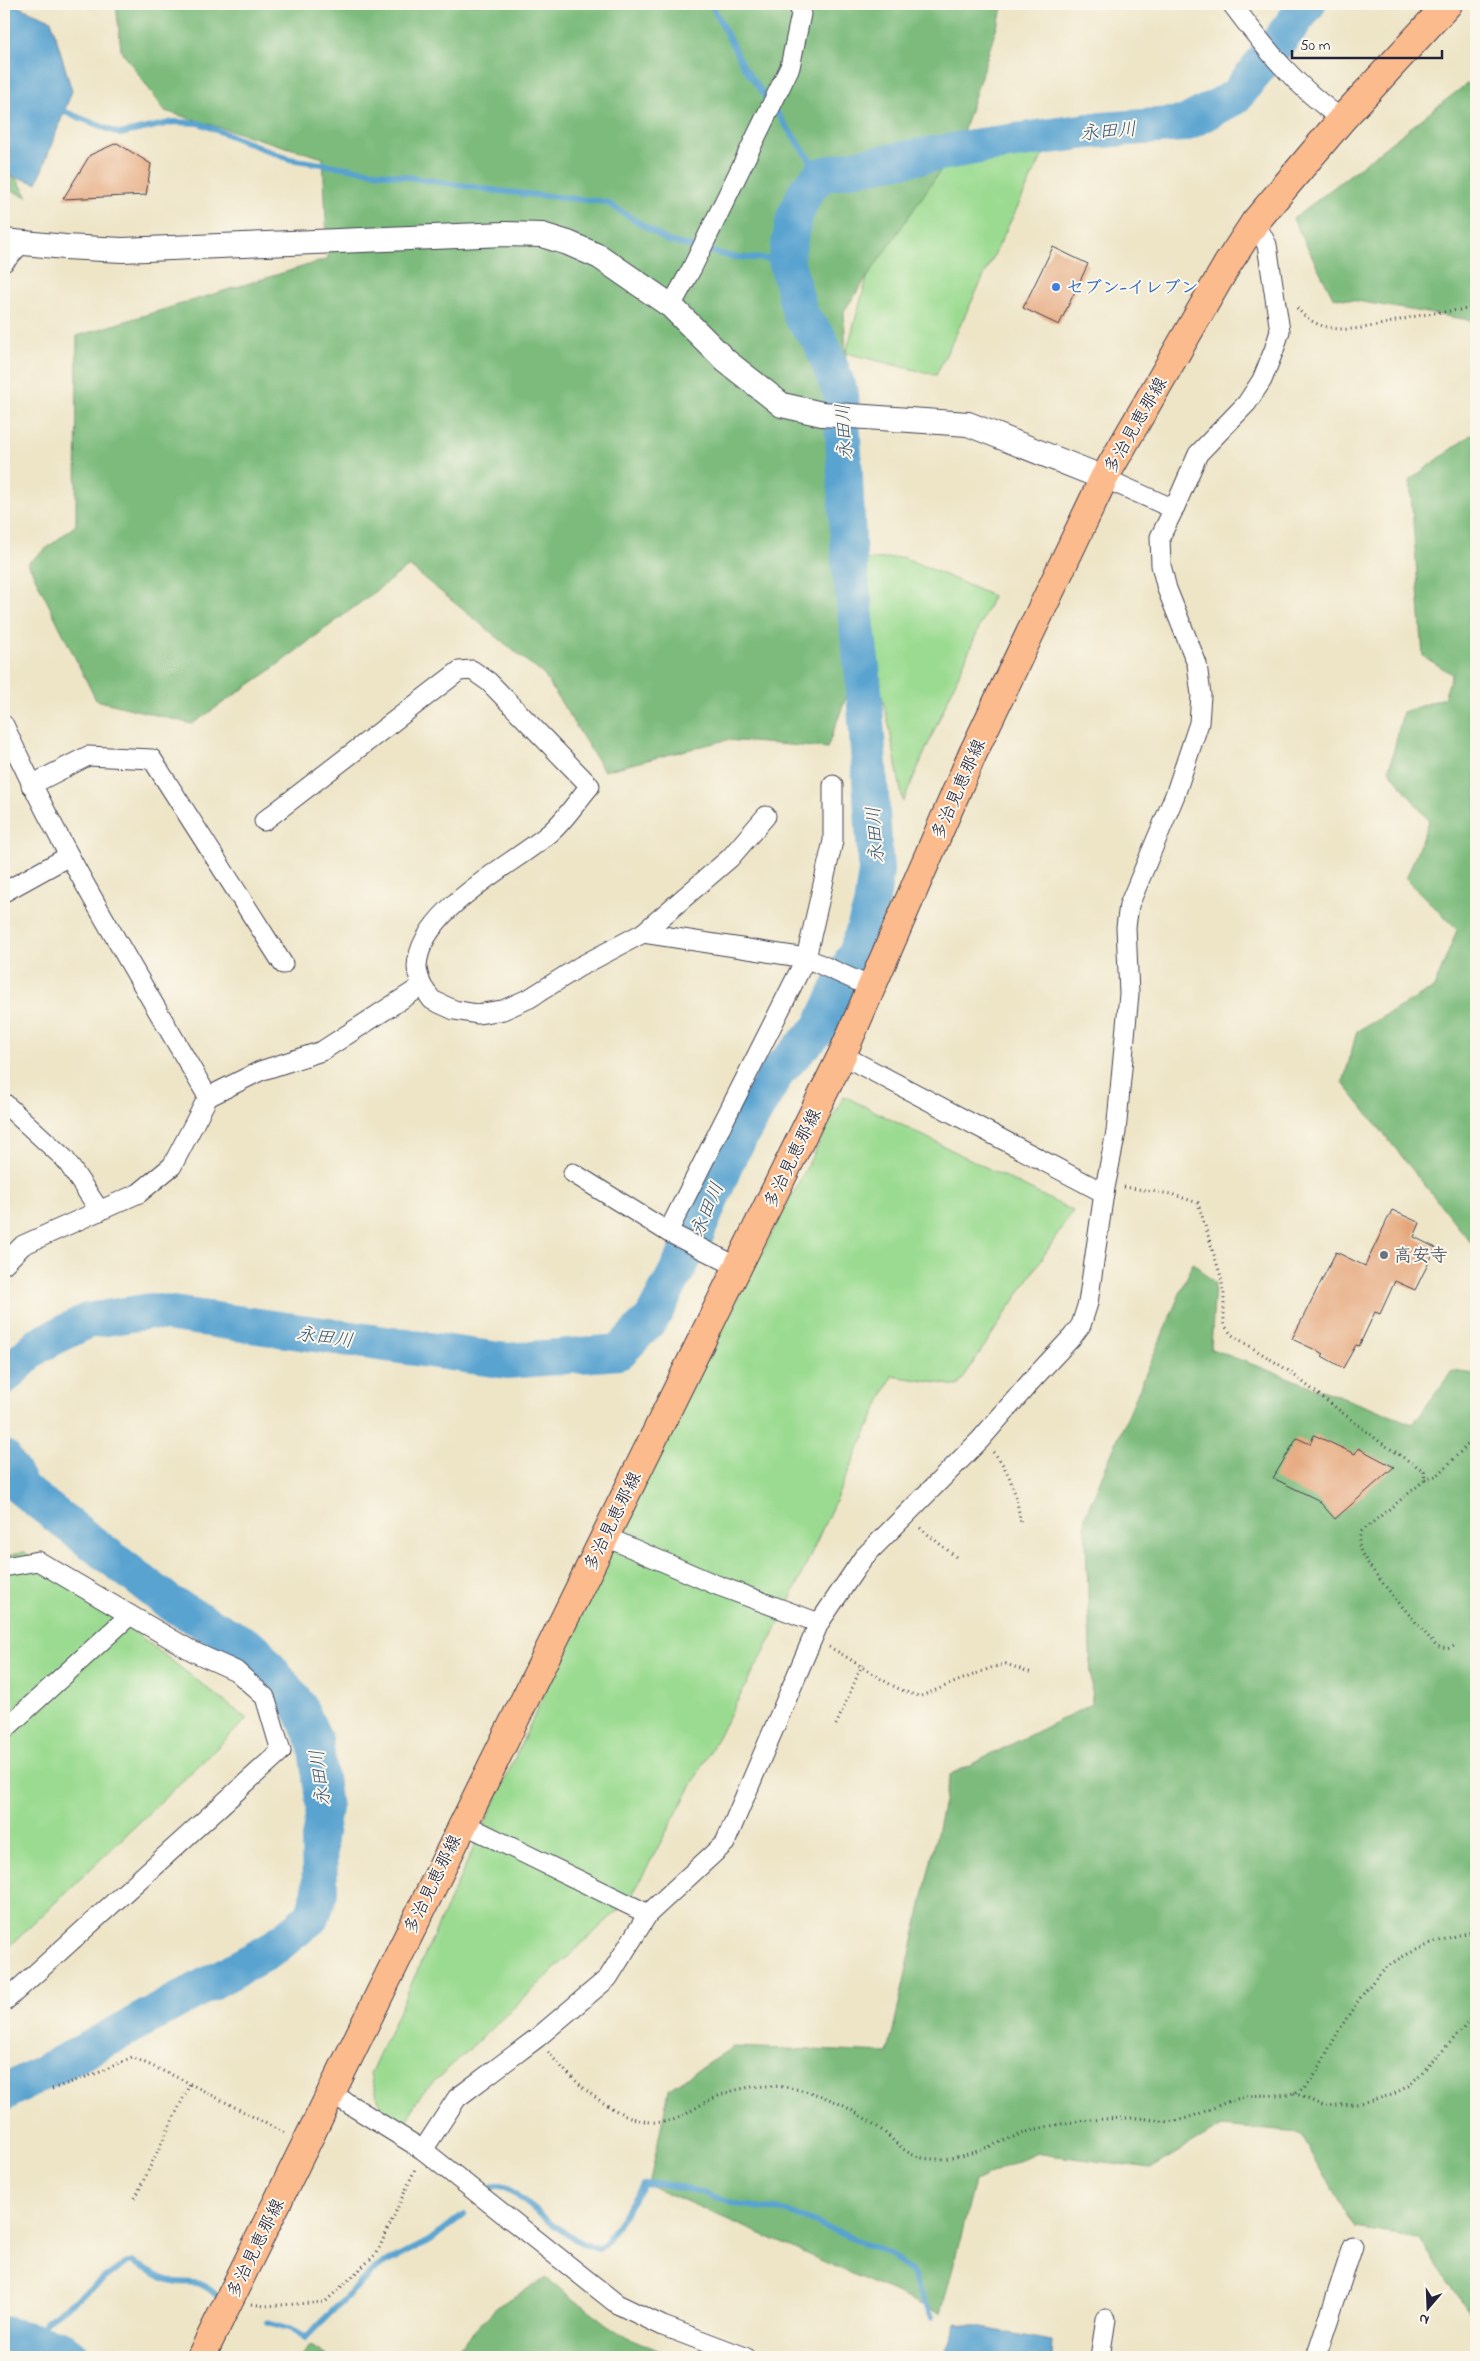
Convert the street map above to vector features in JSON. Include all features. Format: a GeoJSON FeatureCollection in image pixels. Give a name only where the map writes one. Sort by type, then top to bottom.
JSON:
{"type":"FeatureCollection","features":[{"type":"Feature","properties":{"kind":"main road","name":"多治見恵那線"},"geometry":{"type":"LineString","coordinates":[[201,2357],[604,1536],[731,1263],[842,1056],[868,985],[973,753],[1104,478],[1255,222],[1342,119],[1448,4]]}},
{"type":"Feature","properties":{"kind":"street"},"geometry":{"type":"LineString","coordinates":[[671,306],[692,268],[790,66],[801,14],[799,4]]}},
{"type":"Feature","properties":{"kind":"street"},"geometry":{"type":"LineString","coordinates":[[1232,4],[1279,64],[1317,102],[1342,119]]}},
{"type":"Feature","properties":{"kind":"street"},"geometry":{"type":"LineString","coordinates":[[423,2150],[457,2098],[537,2038],[608,1978],[648,1914],[725,1843],[819,1622],[863,1558],[980,1440],[1032,1380],[1072,1338],[1081,1325],[1088,1303],[1105,1189],[1116,1132],[1129,994],[1126,927],[1129,906],[1175,795],[1199,723],[1202,695],[1196,664],[1167,588],[1161,565],[1160,537],[1198,454],[1247,403],[1262,380],[1280,331],[1267,245],[1255,222]]}},
{"type":"Feature","properties":{"kind":"street"},"geometry":{"type":"LineString","coordinates":[[4,262],[12,242],[122,250],[505,234],[542,235],[568,243],[600,258],[671,306],[726,360],[782,405],[822,414],[968,424],[1104,478],[1174,509]]}},
{"type":"Feature","properties":{"kind":"street"},"geometry":{"type":"LineString","coordinates":[[264,821],[459,671],[472,670],[489,682],[590,786],[551,832],[473,890],[455,901],[444,912],[425,940],[417,967],[422,986],[432,1000],[454,1010],[477,1014],[503,1010],[530,998],[579,967],[643,933],[730,858],[766,816]]}},
{"type":"Feature","properties":{"kind":"street"},"geometry":{"type":"LineString","coordinates":[[4,724],[31,785],[69,856],[208,1097]]}},
{"type":"Feature","properties":{"kind":"street"},"geometry":{"type":"LineString","coordinates":[[31,785],[88,756],[152,759],[283,964]]}},
{"type":"Feature","properties":{"kind":"street"},"geometry":{"type":"LineString","coordinates":[[673,1234],[812,960],[833,841],[833,785]]}},
{"type":"Feature","properties":{"kind":"street"},"geometry":{"type":"LineString","coordinates":[[4,892],[69,856]]}},
{"type":"Feature","properties":{"kind":"street"},"geometry":{"type":"LineString","coordinates":[[643,933],[812,960],[868,985]]}},
{"type":"Feature","properties":{"kind":"street"},"geometry":{"type":"LineString","coordinates":[[4,1264],[23,1246],[139,1193],[172,1166],[208,1097],[260,1071],[322,1051],[422,986]]}},
{"type":"Feature","properties":{"kind":"street"},"geometry":{"type":"LineString","coordinates":[[842,1056],[1105,1189]]}},
{"type":"Feature","properties":{"kind":"street"},"geometry":{"type":"LineString","coordinates":[[4,1103],[65,1159],[100,1211]]}},
{"type":"Feature","properties":{"kind":"street"},"geometry":{"type":"LineString","coordinates":[[573,1173],[673,1234],[731,1263]]}},
{"type":"Feature","properties":{"kind":"street"},"geometry":{"type":"LineString","coordinates":[[604,1536],[714,1584],[819,1622]]}},
{"type":"Feature","properties":{"kind":"street"},"geometry":{"type":"LineString","coordinates":[[4,1567],[38,1561],[194,1652],[236,1671],[265,1697],[281,1751],[4,2002]]}},
{"type":"Feature","properties":{"kind":"street"},"geometry":{"type":"LineString","coordinates":[[4,1730],[130,1615]]}},
{"type":"Feature","properties":{"kind":"street"},"geometry":{"type":"LineString","coordinates":[[462,1823],[648,1914]]}},
{"type":"Feature","properties":{"kind":"street"},"geometry":{"type":"LineString","coordinates":[[331,2093],[423,2150],[617,2304],[663,2326],[745,2357]]}},
{"type":"Feature","properties":{"kind":"street"},"geometry":{"type":"LineString","coordinates":[[1316,2357],[1353,2246]]}},
{"type":"Feature","properties":{"kind":"street"},"geometry":{"type":"LineString","coordinates":[[1100,2357],[1106,2319]]}},
{"type":"Feature","properties":{"kind":"path"},"geometry":{"type":"LineString","coordinates":[[1294,305],[1305,319],[1315,325],[1339,330],[1386,324],[1442,311],[1469,309]]}},
{"type":"Feature","properties":{"kind":"path"},"geometry":{"type":"LineString","coordinates":[[1105,1189],[1171,1194],[1198,1203],[1221,1277],[1224,1293],[1224,1325],[1232,1335],[1286,1369],[1380,1442],[1424,1471],[1424,1480]]}},
{"type":"Feature","properties":{"kind":"path"},"geometry":{"type":"LineString","coordinates":[[1457,1645],[1447,1649],[1436,1646],[1373,1570],[1360,1551],[1358,1539],[1362,1531],[1424,1480],[1438,1475],[1476,1436]]}},
{"type":"Feature","properties":{"kind":"path"},"geometry":{"type":"LineString","coordinates":[[980,1440],[995,1454],[1008,1474],[1017,1500],[1021,1525]]}},
{"type":"Feature","properties":{"kind":"path"},"geometry":{"type":"LineString","coordinates":[[905,1516],[956,1557]]}},
{"type":"Feature","properties":{"kind":"path"},"geometry":{"type":"LineString","coordinates":[[811,1640],[849,1657],[909,1695],[921,1696],[994,1666],[1006,1664],[1032,1673]]}},
{"type":"Feature","properties":{"kind":"path"},"geometry":{"type":"LineString","coordinates":[[836,1725],[862,1665]]}},
{"type":"Feature","properties":{"kind":"path"},"geometry":{"type":"LineString","coordinates":[[537,2038],[566,2073],[598,2098],[627,2116],[647,2123],[677,2118],[713,2098],[748,2086],[784,2087],[808,2091],[830,2099],[882,2130],[898,2147],[910,2154],[925,2158],[960,2157],[1022,2133],[1050,2126],[1087,2120],[1140,2118],[1171,2122],[1248,2096],[1294,2093],[1304,2089],[1347,2019],[1386,1968],[1419,1950],[1476,1931]]}},
{"type":"Feature","properties":{"kind":"path"},"geometry":{"type":"LineString","coordinates":[[1294,2093],[1324,2106],[1356,2104],[1392,2095],[1410,2085],[1462,2030],[1476,2012]]}},
{"type":"Feature","properties":{"kind":"path"},"geometry":{"type":"LineString","coordinates":[[52,2089],[100,2072],[132,2057],[190,2084],[305,2145]]}},
{"type":"Feature","properties":{"kind":"path"},"geometry":{"type":"LineString","coordinates":[[135,2198],[190,2084]]}},
{"type":"Feature","properties":{"kind":"path"},"geometry":{"type":"LineString","coordinates":[[250,2304],[265,2306],[325,2302],[377,2253],[423,2150]]}},
{"type":"Feature","properties":{"kind":"green space"},"geometry":{"type":"Polygon","coordinates":[[[116,4],[1004,4],[960,142],[844,311],[859,664],[827,748],[726,740],[604,771],[544,675],[409,566],[268,672],[192,724],[96,700],[28,563],[76,525],[77,336],[328,259],[323,158],[165,111],[121,50],[116,4]]]}},
{"type":"Feature","properties":{"kind":"green space"},"geometry":{"type":"Polygon","coordinates":[[[1473,79],[1476,80],[1476,330],[1475,321],[1333,297],[1293,219],[1473,79]]]}},
{"type":"Feature","properties":{"kind":"green space"},"geometry":{"type":"Polygon","coordinates":[[[1048,144],[936,375],[846,353],[867,278],[913,158],[1048,144]]]}},
{"type":"Feature","properties":{"kind":"green space"},"geometry":{"type":"Polygon","coordinates":[[[4,174],[17,179],[28,197],[4,188],[4,174]]]}},
{"type":"Feature","properties":{"kind":"green space"},"geometry":{"type":"Polygon","coordinates":[[[1476,431],[1476,1249],[1343,1083],[1357,1031],[1434,988],[1457,930],[1406,879],[1429,821],[1389,770],[1403,712],[1444,698],[1452,674],[1423,656],[1410,480],[1476,431]]]}},
{"type":"Feature","properties":{"kind":"green space"},"geometry":{"type":"Polygon","coordinates":[[[903,557],[993,596],[903,802],[889,725],[849,561],[903,557]]]}},
{"type":"Feature","properties":{"kind":"green space"},"geometry":{"type":"Polygon","coordinates":[[[844,1096],[1073,1211],[958,1386],[892,1376],[779,1624],[630,1899],[424,2091],[417,2100],[406,2124],[382,2110],[370,2074],[639,1487],[844,1096]]]}},
{"type":"Feature","properties":{"kind":"green space"},"geometry":{"type":"Polygon","coordinates":[[[1193,1263],[1215,1283],[1211,1349],[1413,1424],[1452,1371],[1476,1374],[1476,2324],[1419,2238],[1355,2228],[1300,2133],[1222,2126],[1151,2168],[1034,2153],[975,2182],[941,2313],[649,2185],[669,2089],[733,2047],[888,2053],[950,1775],[1092,1704],[1085,1516],[1193,1263]]]}},
{"type":"Feature","properties":{"kind":"green space"},"geometry":{"type":"Polygon","coordinates":[[[24,1552],[123,1623],[247,1719],[9,1947],[4,1943],[4,1557],[24,1552]]]}},
{"type":"Feature","properties":{"kind":"green space"},"geometry":{"type":"Polygon","coordinates":[[[546,2278],[618,2333],[674,2357],[449,2357],[498,2306],[546,2278]]]}},
{"type":"Feature","properties":{"kind":"green space"},"geometry":{"type":"Polygon","coordinates":[[[310,2345],[328,2357],[301,2357],[310,2345]]]}},
{"type":"Feature","properties":{"kind":"water"},"geometry":{"type":"Polygon","coordinates":[[[4,4],[12,4],[51,20],[72,91],[37,183],[4,174],[4,4]]]}},
{"type":"Feature","properties":{"kind":"water"},"geometry":{"type":"Polygon","coordinates":[[[956,2323],[1052,2341],[1051,2357],[944,2357],[956,2323]]]}},
{"type":"Feature","properties":{"kind":"building"},"geometry":{"type":"Polygon","coordinates":[[[117,143],[151,164],[146,195],[63,199],[90,155],[117,143]]]}},
{"type":"Feature","properties":{"kind":"building"},"geometry":{"type":"Polygon","coordinates":[[[1053,247],[1088,264],[1059,325],[1023,308],[1053,247]]]}},
{"type":"Feature","properties":{"kind":"building"},"geometry":{"type":"Polygon","coordinates":[[[1392,1210],[1420,1223],[1414,1237],[1436,1248],[1415,1290],[1395,1281],[1380,1314],[1375,1312],[1359,1346],[1356,1345],[1343,1368],[1322,1356],[1324,1354],[1292,1339],[1336,1252],[1365,1266],[1392,1210]]]}},
{"type":"Feature","properties":{"kind":"building"},"geometry":{"type":"Polygon","coordinates":[[[1314,1435],[1355,1454],[1358,1448],[1394,1467],[1335,1519],[1318,1500],[1273,1478],[1297,1438],[1310,1444],[1314,1435]]]}},
{"type":"Feature","properties":{"kind":"waterway"},"geometry":{"type":"LineString","coordinates":[[711,4],[744,67],[821,175]]}},
{"type":"Feature","properties":{"kind":"waterway","name":"永田川"},"geometry":{"type":"LineString","coordinates":[[4,1377],[37,1346],[87,1321],[151,1311],[507,1361],[619,1352],[652,1318],[696,1235],[728,1158],[778,1071],[820,1028],[857,950],[871,907],[876,871],[863,676],[849,561],[841,394],[820,340],[801,316],[786,260],[794,218],[806,191],[821,175],[858,167],[980,146],[1088,131],[1184,124],[1235,97],[1308,4]]}},
{"type":"Feature","properties":{"kind":"waterway"},"geometry":{"type":"LineString","coordinates":[[63,111],[120,134],[174,122],[199,123],[289,159],[498,191],[606,202],[668,241],[733,257],[786,260]]}},
{"type":"Feature","properties":{"kind":"waterway","name":"永田川"},"geometry":{"type":"LineString","coordinates":[[4,1458],[22,1489],[170,1603],[255,1650],[299,1706],[315,1741],[324,1808],[319,1839],[320,1892],[312,1917],[271,1950],[4,2093]]}},
{"type":"Feature","properties":{"kind":"waterway"},"geometry":{"type":"LineString","coordinates":[[493,2187],[501,2185],[506,2187],[562,2231],[574,2239],[598,2249],[604,2245],[643,2185],[659,2183],[696,2191],[742,2205],[789,2212],[890,2254],[911,2272],[932,2317]]}},
{"type":"Feature","properties":{"kind":"waterway"},"geometry":{"type":"LineString","coordinates":[[268,2322],[291,2329],[305,2338],[376,2268],[429,2241],[464,2214]]}},
{"type":"Feature","properties":{"kind":"waterway"},"geometry":{"type":"LineString","coordinates":[[39,2342],[45,2322],[127,2262],[132,2262],[165,2279],[202,2285],[216,2295]]}},
{"type":"Feature","properties":{"kind":"waterway","name":"永田川"},"geometry":{"type":"LineString","coordinates":[[4,2334],[60,2348],[72,2357]]}},
{"type":"Feature","properties":{"kind":"place","name":"セブン-イレブン"},"geometry":{"type":"Point","coordinates":[1056,287]}},
{"type":"Feature","properties":{"kind":"place","name":"高安寺"},"geometry":{"type":"Point","coordinates":[1384,1255]}}]}
